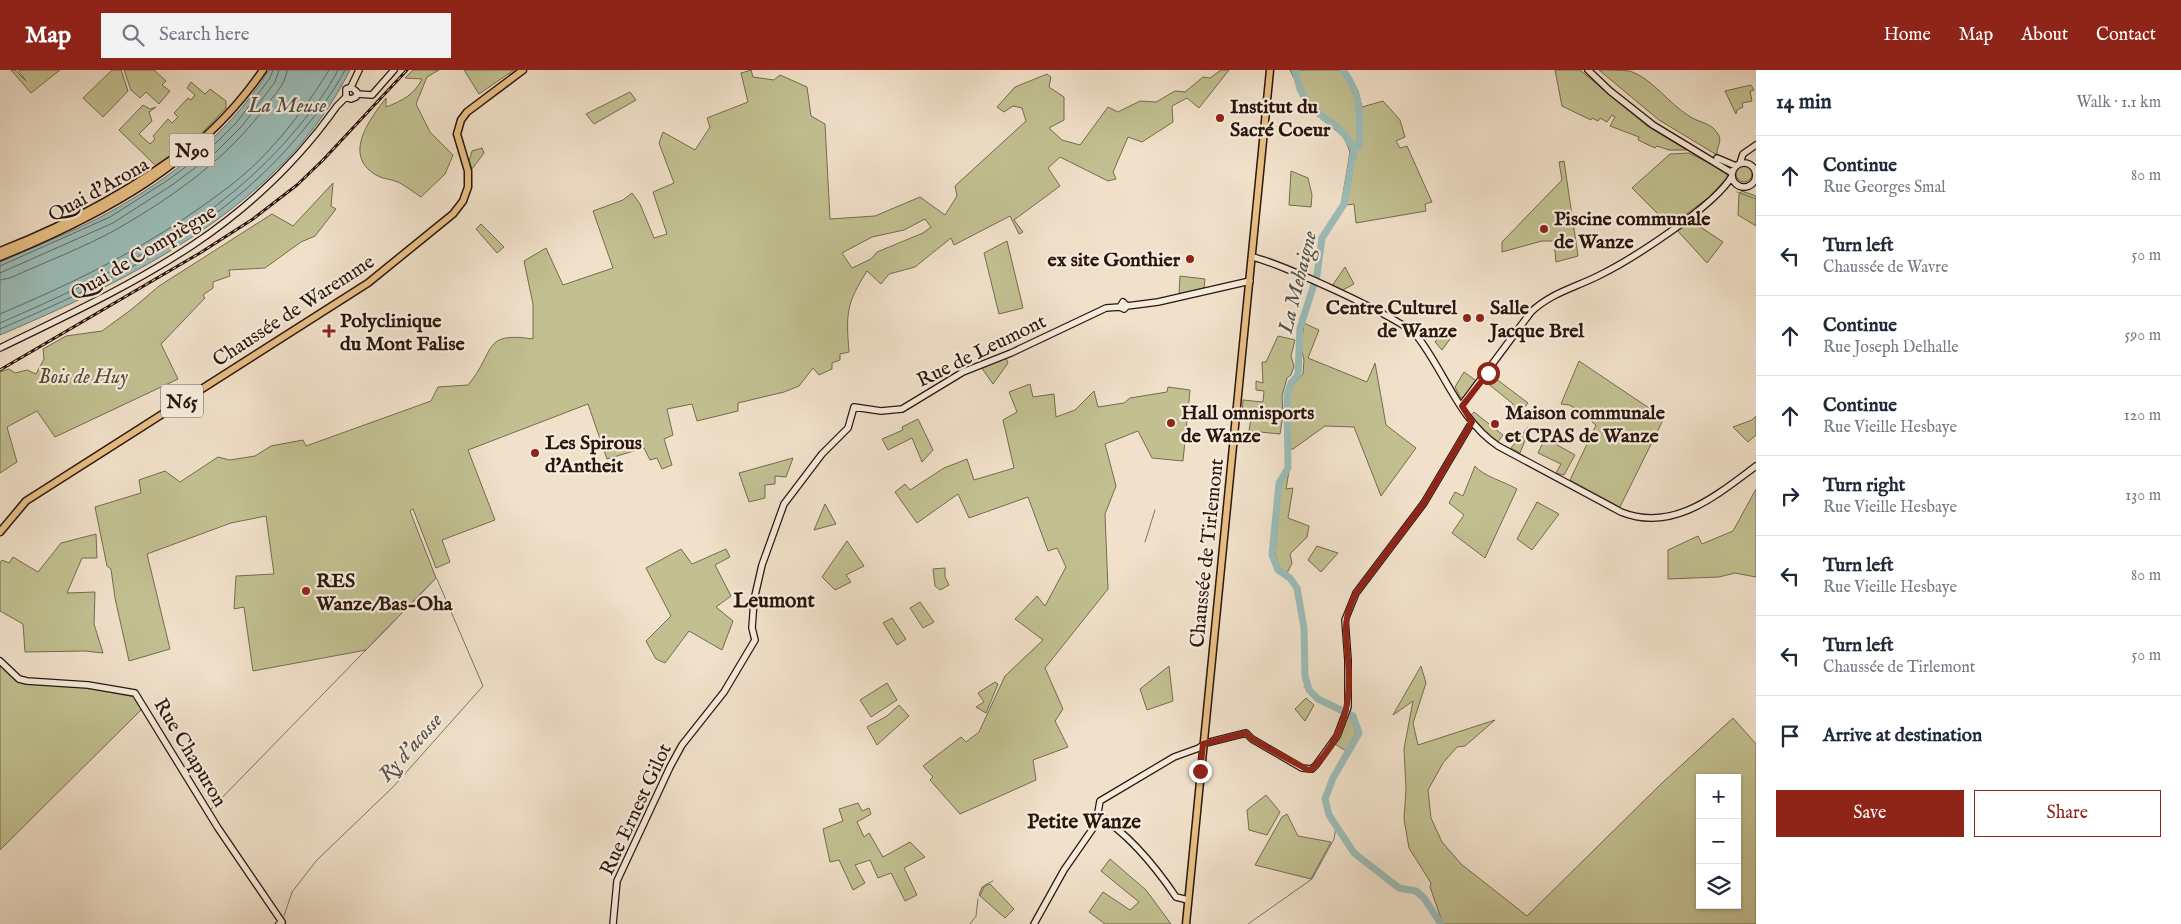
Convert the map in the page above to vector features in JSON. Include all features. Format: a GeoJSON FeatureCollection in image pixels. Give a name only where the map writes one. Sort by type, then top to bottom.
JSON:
{"type":"FeatureCollection","features":[{"type":"Feature","properties":{"kind":"main road","name":"Quai d'Arona"},"geometry":{"type":"LineString","coordinates":[[0,251],[96,206],[176,157],[212,127],[234,103],[258,70]]}},
{"type":"Feature","properties":{"kind":"main road","name":"Quai d'Arona"},"geometry":{"type":"LineString","coordinates":[[0,256],[42,239],[104,208],[171,166],[199,145],[223,121],[242,100],[263,70]]}},
{"type":"Feature","properties":{"kind":"main road","name":"Chaussée de Waremme"},"geometry":{"type":"LineString","coordinates":[[0,532],[26,501],[368,283],[453,214],[465,196],[469,182],[468,171],[458,137],[461,120],[467,112],[523,70]]}},
{"type":"Feature","properties":{"kind":"main road","name":"Chaussée de Tirlemont"},"geometry":{"type":"LineString","coordinates":[[1186,924],[1270,70]]}},
{"type":"Feature","properties":{"kind":"street"},"geometry":{"type":"LineString","coordinates":[[359,70],[351,87],[346,89],[346,97],[354,98],[357,94],[372,95],[394,70]]}},
{"type":"Feature","properties":{"kind":"street"},"geometry":{"type":"LineString","coordinates":[[1588,70],[1610,91],[1653,124],[1732,174],[1737,184]]}},
{"type":"Feature","properties":{"kind":"street"},"geometry":{"type":"LineString","coordinates":[[1594,70],[1655,122],[1688,143],[1738,164],[1748,163]]}},
{"type":"Feature","properties":{"kind":"street"},"geometry":{"type":"LineString","coordinates":[[351,87],[356,89],[357,94]]}},
{"type":"Feature","properties":{"kind":"street","name":"Quai de Compiègne"},"geometry":{"type":"LineString","coordinates":[[0,348],[95,302],[150,272],[234,216],[290,165],[346,97]]}},
{"type":"Feature","properties":{"kind":"street"},"geometry":{"type":"LineString","coordinates":[[1721,191],[1742,154],[1756,145]]}},
{"type":"Feature","properties":{"kind":"street"},"geometry":{"type":"LineString","coordinates":[[1462,406],[1531,312],[1548,297],[1602,274],[1691,216],[1721,191],[1737,184],[1744,186],[1754,184],[1756,178],[1755,170],[1748,163],[1748,154],[1756,145]]}},
{"type":"Feature","properties":{"kind":"street"},"geometry":{"type":"LineString","coordinates":[[1252,257],[1282,266],[1391,318],[1411,330],[1424,346],[1477,429],[1498,446],[1632,516],[1661,517],[1693,509],[1708,502],[1756,466]]}},
{"type":"Feature","properties":{"kind":"street","name":"Rue de Leumont"},"geometry":{"type":"LineString","coordinates":[[755,640],[752,628],[754,600],[762,565],[784,504],[822,454],[848,428],[854,407],[881,411],[902,409],[943,382],[963,372],[1011,353],[1106,308],[1158,302],[1250,281]]}},
{"type":"Feature","properties":{"kind":"street"},"geometry":{"type":"LineString","coordinates":[[1034,924],[1064,870],[1096,824],[1100,801],[1174,757],[1203,744],[1246,733],[1252,739],[1302,768],[1312,769],[1337,736],[1348,707],[1348,660],[1344,632],[1348,609],[1356,593],[1424,503],[1466,429],[1472,422]]}},
{"type":"Feature","properties":{"kind":"street"},"geometry":{"type":"LineString","coordinates":[[1466,429],[1477,429]]}},
{"type":"Feature","properties":{"kind":"street","name":"Rue Ernest Gilot"},"geometry":{"type":"LineString","coordinates":[[613,924],[617,881],[670,767],[682,745],[724,692],[755,640]]}},
{"type":"Feature","properties":{"kind":"street","name":"Rue Chapuron"},"geometry":{"type":"LineString","coordinates":[[0,661],[20,679],[27,682],[88,685],[135,693],[218,828],[281,923]]}},
{"type":"Feature","properties":{"kind":"street"},"geometry":{"type":"LineString","coordinates":[[1098,815],[1109,822],[1149,860],[1176,897],[1188,900]]}},
{"type":"Feature","properties":{"kind":"green space"},"geometry":{"type":"Polygon","coordinates":[[[11,70],[15,70],[26,81],[18,70],[60,70],[31,93],[11,70]]]}},
{"type":"Feature","properties":{"kind":"green space"},"geometry":{"type":"Polygon","coordinates":[[[112,70],[121,70],[128,91],[103,117],[83,98],[112,70]]]}},
{"type":"Feature","properties":{"kind":"green space"},"geometry":{"type":"Polygon","coordinates":[[[124,70],[154,70],[166,81],[162,85],[170,91],[159,104],[146,92],[140,98],[131,90],[124,70]]]}},
{"type":"Feature","properties":{"kind":"green space"},"geometry":{"type":"Polygon","coordinates":[[[413,70],[439,70],[427,77],[416,104],[430,132],[453,155],[445,174],[421,197],[404,185],[376,175],[366,167],[361,157],[360,147],[367,126],[386,98],[386,107],[416,89],[422,79],[405,78],[413,70]]]}},
{"type":"Feature","properties":{"kind":"green space"},"geometry":{"type":"Polygon","coordinates":[[[464,70],[514,70],[479,94],[464,70]]]}},
{"type":"Feature","properties":{"kind":"green space"},"geometry":{"type":"Polygon","coordinates":[[[751,70],[753,77],[774,80],[780,75],[807,87],[811,116],[825,124],[830,219],[875,216],[920,197],[945,215],[957,196],[955,186],[1026,121],[1022,108],[1013,106],[1004,112],[997,107],[1015,87],[1047,74],[1051,77],[1049,87],[1064,97],[1064,120],[1049,128],[1062,140],[1080,145],[1108,107],[1118,112],[1140,101],[1156,102],[1175,91],[1185,92],[1203,77],[1210,78],[1221,70],[1229,70],[1199,108],[1187,98],[1172,106],[1173,122],[1142,142],[1128,137],[1113,172],[1116,179],[1108,181],[1060,157],[1048,168],[1060,186],[1014,220],[1023,232],[1019,234],[1010,216],[954,245],[951,238],[915,267],[889,274],[881,284],[867,271],[855,292],[849,310],[849,352],[840,354],[840,360],[832,363],[832,369],[819,375],[813,368],[799,386],[784,392],[738,403],[738,411],[697,421],[692,404],[667,409],[673,435],[664,439],[672,465],[662,469],[657,458],[650,460],[644,448],[607,459],[588,404],[468,450],[495,520],[442,540],[450,562],[436,568],[413,509],[410,511],[436,578],[366,650],[253,671],[244,607],[234,609],[236,576],[274,574],[266,516],[231,523],[147,554],[170,649],[129,661],[115,598],[111,569],[107,566],[95,507],[141,493],[139,480],[165,471],[180,482],[218,457],[230,460],[255,456],[271,446],[303,440],[306,446],[431,401],[438,387],[468,385],[497,341],[516,337],[533,339],[533,304],[524,261],[546,248],[563,285],[613,268],[593,211],[623,200],[632,193],[640,204],[654,238],[667,234],[653,192],[674,183],[659,143],[663,132],[695,150],[710,127],[707,118],[748,102],[741,73],[751,70]],[[925,219],[904,230],[872,237],[842,253],[852,268],[871,259],[877,252],[923,233],[931,227],[925,219]]]}},
{"type":"Feature","properties":{"kind":"green space"},"geometry":{"type":"Polygon","coordinates":[[[1290,70],[1344,70],[1358,91],[1362,107],[1383,101],[1400,120],[1405,137],[1396,141],[1400,148],[1407,146],[1432,202],[1425,204],[1426,211],[1356,223],[1354,204],[1346,205],[1342,200],[1350,152],[1344,137],[1309,109],[1290,70]]]}},
{"type":"Feature","properties":{"kind":"green space"},"geometry":{"type":"Polygon","coordinates":[[[1555,70],[1580,70],[1647,126],[1687,150],[1669,150],[1657,146],[1655,148],[1638,140],[1639,137],[1610,126],[1615,117],[1612,115],[1607,122],[1600,118],[1598,121],[1592,118],[1591,120],[1562,106],[1555,70]]]}},
{"type":"Feature","properties":{"kind":"green space"},"geometry":{"type":"Polygon","coordinates":[[[1599,70],[1630,71],[1638,75],[1653,85],[1681,111],[1712,127],[1720,139],[1717,155],[1659,120],[1599,70]]]}},
{"type":"Feature","properties":{"kind":"green space"},"geometry":{"type":"Polygon","coordinates":[[[191,82],[205,94],[210,89],[226,101],[226,108],[202,133],[156,166],[119,130],[143,105],[150,109],[156,107],[149,112],[152,121],[139,134],[150,144],[155,139],[153,136],[168,119],[172,123],[178,117],[174,113],[188,98],[191,100],[195,95],[187,88],[191,82]]]}},
{"type":"Feature","properties":{"kind":"green space"},"geometry":{"type":"Polygon","coordinates":[[[1751,85],[1754,90],[1750,91],[1752,101],[1742,103],[1743,107],[1737,110],[1736,114],[1725,91],[1751,85]]]}},
{"type":"Feature","properties":{"kind":"green space"},"geometry":{"type":"Polygon","coordinates":[[[630,92],[636,100],[594,124],[586,114],[630,92]]]}},
{"type":"Feature","properties":{"kind":"green space"},"geometry":{"type":"Polygon","coordinates":[[[482,148],[484,153],[472,169],[469,161],[472,151],[482,148]]]}},
{"type":"Feature","properties":{"kind":"green space"},"geometry":{"type":"Polygon","coordinates":[[[1689,153],[1725,171],[1728,177],[1708,198],[1670,226],[1632,188],[1670,154],[1689,153]]]}},
{"type":"Feature","properties":{"kind":"green space"},"geometry":{"type":"Polygon","coordinates":[[[1564,161],[1578,256],[1556,262],[1554,241],[1542,241],[1502,252],[1502,242],[1562,180],[1559,162],[1564,161]]]}},
{"type":"Feature","properties":{"kind":"green space"},"geometry":{"type":"Polygon","coordinates":[[[1744,166],[1752,174],[1744,182],[1736,174],[1744,166]]]}},
{"type":"Feature","properties":{"kind":"green space"},"geometry":{"type":"Polygon","coordinates":[[[1291,171],[1308,178],[1312,195],[1311,207],[1289,205],[1291,171]]]}},
{"type":"Feature","properties":{"kind":"green space","name":"Bois de Huy"},"geometry":{"type":"Polygon","coordinates":[[[333,183],[331,206],[336,209],[315,236],[301,242],[265,268],[229,270],[230,276],[213,282],[213,288],[203,295],[205,298],[161,344],[178,379],[55,437],[37,411],[7,427],[17,462],[0,473],[0,372],[9,369],[15,373],[27,370],[36,374],[44,359],[43,349],[66,336],[102,331],[159,286],[272,214],[293,226],[333,183]]]}},
{"type":"Feature","properties":{"kind":"green space"},"geometry":{"type":"Polygon","coordinates":[[[1742,191],[1756,196],[1756,226],[1738,215],[1739,194],[1742,191]]]}},
{"type":"Feature","properties":{"kind":"green space"},"geometry":{"type":"Polygon","coordinates":[[[1690,220],[1723,242],[1707,263],[1676,229],[1690,220]]]}},
{"type":"Feature","properties":{"kind":"green space"},"geometry":{"type":"Polygon","coordinates":[[[481,224],[504,247],[497,253],[476,229],[481,224]]]}},
{"type":"Feature","properties":{"kind":"green space"},"geometry":{"type":"Polygon","coordinates":[[[1007,241],[1023,308],[999,314],[984,253],[1007,241]]]}},
{"type":"Feature","properties":{"kind":"green space"},"geometry":{"type":"Polygon","coordinates":[[[1345,267],[1354,284],[1341,291],[1332,286],[1345,267]]]}},
{"type":"Feature","properties":{"kind":"green space"},"geometry":{"type":"Polygon","coordinates":[[[1180,276],[1205,279],[1204,288],[1179,294],[1180,276]]]}},
{"type":"Feature","properties":{"kind":"green space"},"geometry":{"type":"Polygon","coordinates":[[[1304,323],[1319,330],[1308,358],[1367,382],[1375,363],[1386,425],[1416,448],[1381,496],[1354,427],[1325,426],[1293,449],[1290,449],[1289,395],[1292,386],[1303,374],[1304,360],[1301,347],[1304,323]]]}},
{"type":"Feature","properties":{"kind":"green space"},"geometry":{"type":"Polygon","coordinates":[[[1452,328],[1453,335],[1442,350],[1435,342],[1441,333],[1448,332],[1452,328]]]}},
{"type":"Feature","properties":{"kind":"green space"},"geometry":{"type":"Polygon","coordinates":[[[1278,336],[1295,340],[1291,356],[1294,366],[1291,375],[1287,378],[1282,396],[1283,416],[1280,434],[1249,431],[1251,417],[1242,416],[1243,400],[1263,402],[1264,391],[1256,390],[1256,381],[1263,383],[1262,362],[1266,362],[1278,336]]]}},
{"type":"Feature","properties":{"kind":"green space"},"geometry":{"type":"Polygon","coordinates":[[[1006,358],[1008,363],[993,384],[981,367],[1006,358]]]}},
{"type":"Feature","properties":{"kind":"green space"},"geometry":{"type":"Polygon","coordinates":[[[1579,361],[1664,418],[1620,507],[1570,480],[1596,425],[1592,422],[1593,418],[1569,405],[1561,404],[1579,361]]]}},
{"type":"Feature","properties":{"kind":"green space"},"geometry":{"type":"Polygon","coordinates":[[[1464,372],[1478,382],[1465,399],[1460,397],[1455,387],[1464,372]]]}},
{"type":"Feature","properties":{"kind":"green space"},"geometry":{"type":"Polygon","coordinates":[[[1491,375],[1528,403],[1519,414],[1511,408],[1513,404],[1486,382],[1491,375]]]}},
{"type":"Feature","properties":{"kind":"green space"},"geometry":{"type":"Polygon","coordinates":[[[1030,384],[1033,397],[1054,394],[1056,417],[1075,410],[1094,391],[1098,407],[1124,403],[1130,398],[1167,392],[1168,387],[1190,390],[1183,461],[1152,458],[1138,431],[1105,444],[1116,486],[1105,514],[1108,589],[1045,668],[1063,709],[1055,721],[1068,747],[1033,760],[1036,780],[960,814],[930,780],[933,777],[923,766],[961,737],[966,742],[979,732],[1005,676],[1043,640],[1015,619],[1037,596],[1045,606],[1066,567],[1057,548],[1048,551],[1028,497],[969,518],[958,494],[917,523],[895,492],[905,484],[910,490],[944,468],[967,459],[974,480],[1014,468],[1003,420],[1017,412],[1009,392],[1030,384]]]}},
{"type":"Feature","properties":{"kind":"green space"},"geometry":{"type":"Polygon","coordinates":[[[1474,412],[1503,435],[1498,442],[1481,428],[1471,415],[1474,412]]]}},
{"type":"Feature","properties":{"kind":"green space"},"geometry":{"type":"Polygon","coordinates":[[[1756,416],[1756,435],[1748,442],[1733,427],[1752,420],[1756,416]]]}},
{"type":"Feature","properties":{"kind":"green space"},"geometry":{"type":"Polygon","coordinates":[[[918,419],[933,450],[922,462],[912,438],[888,450],[882,439],[903,430],[902,427],[918,419]]]}},
{"type":"Feature","properties":{"kind":"green space"},"geometry":{"type":"Polygon","coordinates":[[[1528,427],[1530,428],[1520,453],[1511,448],[1528,427]]]}},
{"type":"Feature","properties":{"kind":"green space"},"geometry":{"type":"Polygon","coordinates":[[[1545,438],[1575,455],[1564,475],[1556,473],[1561,464],[1538,453],[1545,438]]]}},
{"type":"Feature","properties":{"kind":"green space"},"geometry":{"type":"Polygon","coordinates":[[[793,458],[786,477],[775,476],[775,484],[765,485],[765,498],[749,502],[739,473],[793,458]]]}},
{"type":"Feature","properties":{"kind":"green space"},"geometry":{"type":"Polygon","coordinates":[[[1475,466],[1489,476],[1517,489],[1485,558],[1452,533],[1464,515],[1449,503],[1455,492],[1463,496],[1475,466]]]}},
{"type":"Feature","properties":{"kind":"green space"},"geometry":{"type":"Polygon","coordinates":[[[1289,471],[1286,489],[1293,488],[1288,518],[1309,526],[1307,537],[1290,554],[1292,563],[1287,573],[1280,568],[1275,554],[1281,484],[1289,471]]]}},
{"type":"Feature","properties":{"kind":"green space"},"geometry":{"type":"Polygon","coordinates":[[[1756,489],[1756,577],[1735,573],[1719,577],[1668,579],[1668,550],[1698,536],[1702,544],[1733,531],[1756,489]]]}},
{"type":"Feature","properties":{"kind":"green space"},"geometry":{"type":"Polygon","coordinates":[[[1537,502],[1559,514],[1532,550],[1517,539],[1537,502]]]}},
{"type":"Feature","properties":{"kind":"green space"},"geometry":{"type":"Polygon","coordinates":[[[825,504],[836,524],[814,530],[825,504]]]}},
{"type":"Feature","properties":{"kind":"green space"},"geometry":{"type":"Polygon","coordinates":[[[96,534],[97,558],[82,558],[67,593],[95,592],[94,624],[103,653],[85,651],[25,652],[23,624],[0,611],[0,563],[2,560],[9,563],[13,557],[38,572],[61,543],[96,534]]]}},
{"type":"Feature","properties":{"kind":"green space"},"geometry":{"type":"Polygon","coordinates":[[[847,541],[864,566],[846,575],[851,582],[835,590],[822,577],[847,541]]]}},
{"type":"Feature","properties":{"kind":"green space"},"geometry":{"type":"Polygon","coordinates":[[[1317,546],[1338,553],[1321,572],[1308,560],[1317,546]]]}},
{"type":"Feature","properties":{"kind":"green space"},"geometry":{"type":"Polygon","coordinates":[[[681,549],[692,564],[726,549],[730,557],[715,565],[731,596],[716,607],[733,621],[722,650],[689,631],[665,663],[656,659],[646,641],[671,616],[646,568],[681,549]]]}},
{"type":"Feature","properties":{"kind":"green space"},"geometry":{"type":"Polygon","coordinates":[[[945,568],[945,577],[949,585],[940,590],[935,586],[933,569],[945,568]]]}},
{"type":"Feature","properties":{"kind":"green space"},"geometry":{"type":"Polygon","coordinates":[[[920,602],[934,622],[923,628],[910,608],[920,602]]]}},
{"type":"Feature","properties":{"kind":"green space"},"geometry":{"type":"Polygon","coordinates":[[[892,618],[906,639],[897,645],[883,623],[892,618]]]}},
{"type":"Feature","properties":{"kind":"green space"},"geometry":{"type":"Polygon","coordinates":[[[0,665],[12,677],[24,684],[83,687],[135,697],[143,708],[0,850],[0,665]]]}},
{"type":"Feature","properties":{"kind":"green space"},"geometry":{"type":"Polygon","coordinates":[[[1169,666],[1173,701],[1147,710],[1140,689],[1169,666]]]}},
{"type":"Feature","properties":{"kind":"green space"},"geometry":{"type":"Polygon","coordinates":[[[1421,666],[1426,683],[1413,723],[1418,745],[1495,720],[1465,746],[1457,747],[1443,763],[1428,790],[1431,818],[1442,842],[1461,864],[1527,916],[1662,783],[1733,718],[1756,744],[1756,924],[1443,924],[1430,887],[1431,883],[1409,848],[1404,819],[1406,789],[1404,749],[1413,701],[1393,715],[1421,666]]]}},
{"type":"Feature","properties":{"kind":"green space"},"geometry":{"type":"Polygon","coordinates":[[[995,682],[998,684],[986,713],[976,707],[984,702],[978,693],[995,682]]]}},
{"type":"Feature","properties":{"kind":"green space"},"geometry":{"type":"Polygon","coordinates":[[[887,683],[897,700],[871,717],[860,700],[887,683]]]}},
{"type":"Feature","properties":{"kind":"green space"},"geometry":{"type":"Polygon","coordinates":[[[1306,698],[1314,705],[1305,721],[1295,709],[1306,698]]]}},
{"type":"Feature","properties":{"kind":"green space"},"geometry":{"type":"Polygon","coordinates":[[[899,705],[909,716],[877,745],[867,727],[887,716],[899,705]]]}},
{"type":"Feature","properties":{"kind":"green space"},"geometry":{"type":"Polygon","coordinates":[[[1348,716],[1354,724],[1355,733],[1346,751],[1335,744],[1348,716]]]}},
{"type":"Feature","properties":{"kind":"green space"},"geometry":{"type":"Polygon","coordinates":[[[1266,795],[1280,812],[1267,835],[1249,830],[1247,810],[1266,795]]]}},
{"type":"Feature","properties":{"kind":"green space"},"geometry":{"type":"Polygon","coordinates":[[[858,803],[862,811],[869,808],[871,814],[857,822],[864,837],[869,833],[883,857],[910,842],[925,857],[904,868],[917,895],[905,901],[891,873],[878,878],[870,860],[855,865],[865,883],[853,890],[839,860],[830,862],[823,829],[843,821],[839,809],[858,803]]]}},
{"type":"Feature","properties":{"kind":"green space"},"geometry":{"type":"Polygon","coordinates":[[[1287,814],[1298,836],[1331,842],[1311,879],[1255,865],[1282,817],[1287,814]]]}},
{"type":"Feature","properties":{"kind":"green space"},"geometry":{"type":"Polygon","coordinates":[[[1110,859],[1146,890],[1171,924],[1105,924],[1089,912],[1103,892],[1130,910],[1139,902],[1101,871],[1110,859]]]}},
{"type":"Feature","properties":{"kind":"green space"},"geometry":{"type":"Polygon","coordinates":[[[990,884],[1014,909],[1005,918],[979,895],[982,887],[990,884]]]}},
{"type":"Feature","properties":{"kind":"water","name":"La Meuse"},"geometry":{"type":"Polygon","coordinates":[[[269,70],[350,70],[321,118],[286,160],[245,198],[199,232],[151,262],[101,289],[0,335],[0,262],[95,220],[177,169],[198,152],[237,114],[269,70]]]}},
{"type":"Feature","properties":{"kind":"waterway","name":"La Mehaigne"},"geometry":{"type":"LineString","coordinates":[[1295,70],[1300,89],[1309,106],[1337,127],[1345,135],[1354,150],[1344,204],[1322,238],[1317,275],[1300,328],[1298,375],[1291,383],[1287,395],[1288,468],[1279,483],[1272,555],[1278,570],[1290,578],[1297,588],[1304,628],[1305,676],[1309,690],[1318,699],[1353,716],[1359,733],[1333,778],[1325,799],[1329,815],[1354,853],[1399,888],[1416,891],[1424,898],[1441,924]]}},
{"type":"Feature","properties":{"kind":"waterway","name":"La Mehaigne"},"geometry":{"type":"LineString","coordinates":[[1343,70],[1357,97],[1360,124],[1359,145],[1354,150]]}},
{"type":"Feature","properties":{"kind":"waterway"},"geometry":{"type":"LineString","coordinates":[[1737,192],[1756,199]]}},
{"type":"Feature","properties":{"kind":"waterway"},"geometry":{"type":"LineString","coordinates":[[1145,542],[1155,510]]}},
{"type":"Feature","properties":{"kind":"waterway","name":"Ry d'acosse"},"geometry":{"type":"LineString","coordinates":[[211,809],[436,578],[483,686],[394,786],[317,860],[292,892],[284,916]]}},
{"type":"Feature","properties":{"kind":"waterway","name":"La Mehaigne"},"geometry":{"type":"LineString","coordinates":[[1304,687],[1308,685]]}},
{"type":"Feature","properties":{"kind":"waterway"},"geometry":{"type":"LineString","coordinates":[[1248,924],[1312,879],[1334,839],[1336,827]]}},
{"type":"Feature","properties":{"kind":"waterway"},"geometry":{"type":"LineString","coordinates":[[980,896],[985,885],[993,881]]}},
{"type":"Feature","properties":{"kind":"waterway"},"geometry":{"type":"LineString","coordinates":[[970,924],[976,916],[978,899]]}},
{"type":"Feature","properties":{"kind":"railway"},"geometry":{"type":"LineString","coordinates":[[0,370],[200,253],[253,219],[297,185],[323,160],[407,70]]}},
{"type":"Feature","properties":{"kind":"place","name":"Institut du Sacré Coeur"},"geometry":{"type":"Point","coordinates":[1220,118]}},
{"type":"Feature","properties":{"kind":"place","name":"Piscine communale de Wanze"},"geometry":{"type":"Point","coordinates":[1544,229]}},
{"type":"Feature","properties":{"kind":"place","name":"ex site Gonthier"},"geometry":{"type":"Point","coordinates":[1190,259]}},
{"type":"Feature","properties":{"kind":"place","name":"Centre Culturel de Wanze"},"geometry":{"type":"Point","coordinates":[1467,318]}},
{"type":"Feature","properties":{"kind":"place","name":"Salle Jacque Brel"},"geometry":{"type":"Point","coordinates":[1480,318]}},
{"type":"Feature","properties":{"kind":"place","name":"Polyclinique du Mont Falise"},"geometry":{"type":"Point","coordinates":[329,331]}},
{"type":"Feature","properties":{"kind":"place","name":"Hall omnisports de Wanze"},"geometry":{"type":"Point","coordinates":[1171,423]}},
{"type":"Feature","properties":{"kind":"place","name":"Maison communale et CPAS de Wanze"},"geometry":{"type":"Point","coordinates":[1495,424]}},
{"type":"Feature","properties":{"kind":"place","name":"Les Spirous d'Antheit"},"geometry":{"type":"Point","coordinates":[535,453]}},
{"type":"Feature","properties":{"kind":"place","name":"RES Wanze/Bas-Oha"},"geometry":{"type":"Point","coordinates":[306,591]}},
{"type":"Feature","properties":{"kind":"district","name":"Leumont"},"geometry":{"type":"Point","coordinates":[774,600]}},
{"type":"Feature","properties":{"kind":"district","name":"Petite Wanze"},"geometry":{"type":"Point","coordinates":[1084,821]}},
{"type":"Feature","properties":{"kind":"route"},"geometry":{"type":"LineString","coordinates":[[1200,771],[1203,744],[1246,733],[1252,739],[1308,770],[1316,765],[1328,749],[1337,736],[1348,707],[1348,660],[1344,632],[1348,609],[1356,593],[1424,503],[1463,432],[1472,422],[1462,406],[1488,373]]}}]}
